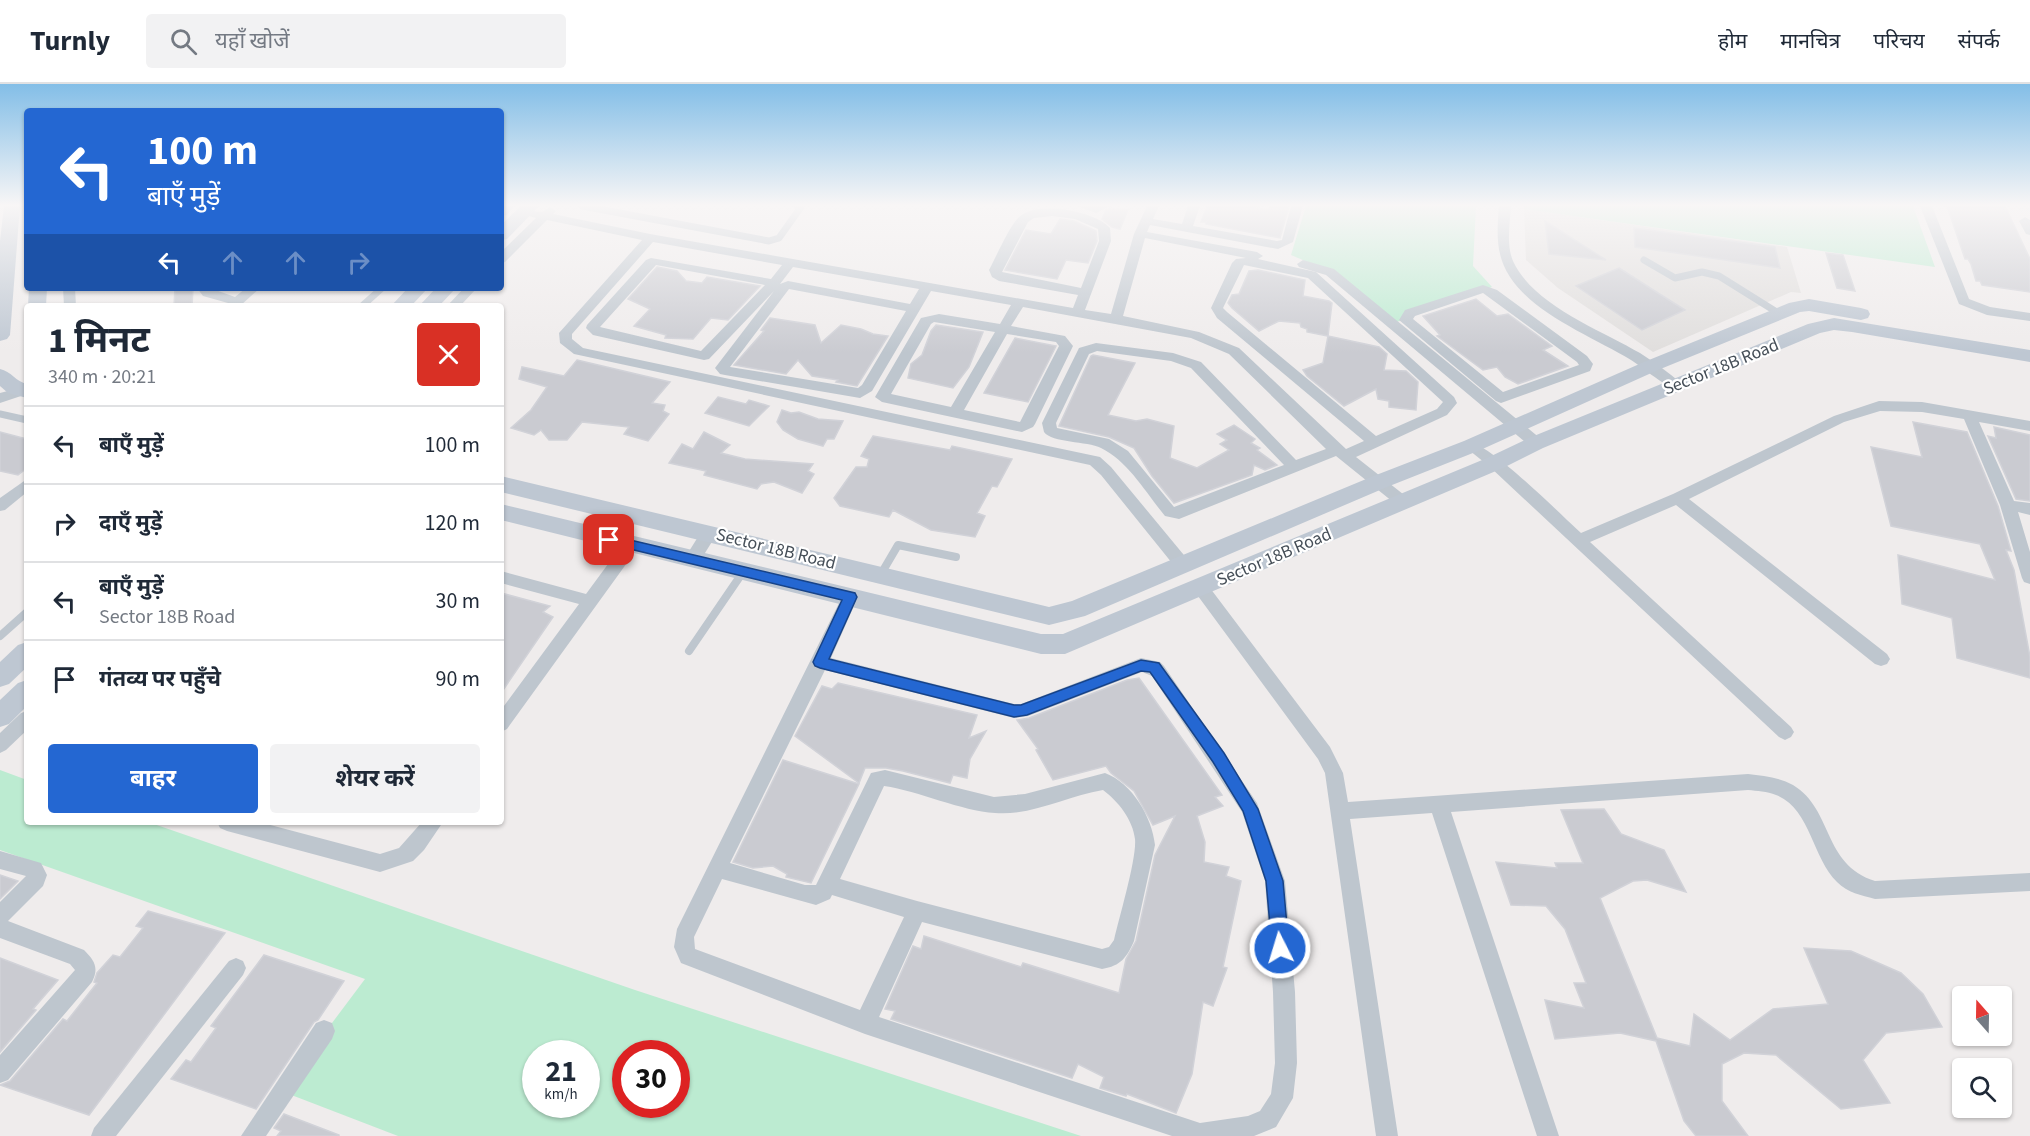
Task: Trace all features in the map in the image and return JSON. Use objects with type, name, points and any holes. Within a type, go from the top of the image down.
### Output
[{"type":"street","points":[[0,335],[7,255]]},
{"type":"street","points":[[634,255],[566,333],[565,340],[571,347],[579,351],[1095,461],[1106,471],[1182,564]]},
{"type":"street","points":[[754,255],[1078,312],[1194,335],[1234,351],[1341,453],[1403,502]]},
{"type":"street","points":[[1003,255],[995,270],[996,274],[1003,278],[1085,292]]},
{"type":"street","points":[[1078,312],[1099,255]]},
{"type":"street","points":[[1116,319],[1134,255]]},
{"type":"street","points":[[1255,255],[1315,266],[1330,272],[1536,443]]},
{"type":"street","points":[[1505,255],[1522,285],[1550,306],[1651,366],[1676,386]]},
{"type":"street","points":[[1946,255],[1964,301],[1987,311],[2030,317]]},
{"type":"street","points":[[774,283],[655,261],[650,263],[593,328],[598,332],[704,357],[774,283],[790,262]]},
{"type":"street","points":[[1294,467],[1196,365],[1173,357],[1096,347],[1088,348],[1084,351],[1049,423],[1051,432],[1104,443],[1123,454],[1174,514],[1294,467],[1374,442],[1442,412],[1450,404],[1449,400],[1312,275],[1249,261],[1240,262],[1236,266],[1217,308],[1222,315],[1374,442]]},
{"type":"street","points":[[913,309],[788,285],[783,287],[722,368],[726,371],[815,386],[860,393],[865,391],[927,286]]},
{"type":"street","points":[[1483,289],[1493,293],[1524,315],[1582,359],[1586,364],[1585,368],[1501,398],[1407,322],[1406,318],[1410,313],[1483,289]]},
{"type":"street","points":[[205,291],[232,303]]},
{"type":"street","points":[[236,303],[250,291]]},
{"type":"street","points":[[403,303],[416,291]]},
{"type":"street","points":[[431,303],[444,291]]},
{"type":"street","points":[[456,303],[468,291]]},
{"type":"street","points":[[955,413],[1019,302]]},
{"type":"street","points":[[1524,315],[1550,306]]},
{"type":"street","name":"Sector 18B Road","points":[[504,485],[1048,616],[1077,609],[1379,482],[1471,446],[1651,366],[1796,308],[1822,307],[2030,343]]},
{"type":"street","points":[[939,318],[1004,329],[1060,339],[1066,346],[1028,424],[1022,427],[955,413],[884,398],[881,395],[926,321],[939,318]]},
{"type":"street","name":"Sector 18B Road","points":[[504,513],[1041,644],[1065,644],[1495,463],[1536,443],[1815,328],[1834,324],[2030,356]]},
{"type":"street","points":[[0,375],[6,382],[24,390]]},
{"type":"street","points":[[0,398],[24,392]]},
{"type":"street","points":[[1578,541],[1678,498],[1839,419],[1865,410],[1898,405],[2030,426]]},
{"type":"street","points":[[1969,415],[2008,505],[2030,578]]},
{"type":"street","points":[[1471,446],[1495,463],[1785,732]]},
{"type":"street","points":[[0,506],[24,486]]},
{"type":"street","points":[[1678,498],[1881,659]]},
{"type":"street","points":[[2008,505],[2030,509]]},
{"type":"street","points":[[692,560],[709,533]]},
{"type":"street","points":[[504,720],[631,545]]},
{"type":"street","points":[[504,578],[589,601]]},
{"type":"street","points":[[1201,588],[1324,753],[1334,773],[1387,1136]]},
{"type":"street","points":[[820,662],[1014,711],[1022,711],[1141,665],[1154,667],[1218,758],[1250,809],[1275,881],[1284,992],[1286,1063],[1282,1098],[1268,1119],[1248,1127],[1200,1134],[864,1023],[688,956],[684,947],[684,936],[850,597]]},
{"type":"street","points":[[0,677],[24,655]]},
{"type":"street","points":[[0,716],[24,693]]},
{"type":"street","points":[[0,744],[24,721]]},
{"type":"street","points":[[718,869],[816,896],[823,892],[874,785],[878,779],[885,778],[994,805],[1009,806],[1031,803],[1105,781],[1119,792],[1141,822],[1145,833],[1145,845],[1124,941],[1120,952],[1112,958],[1102,959],[917,911],[827,884]]},
{"type":"street","points":[[1341,811],[1439,806],[1748,782],[1774,785],[1797,799],[1808,814],[1836,866],[1856,884],[1875,890],[2030,882]]},
{"type":"street","points":[[1439,806],[1548,1136]]},
{"type":"street","points":[[238,825],[380,863],[394,862],[406,856],[417,846],[431,825]]},
{"type":"street","points":[[0,860],[34,869],[37,875],[36,880],[0,916]]},
{"type":"street","points":[[864,1023],[917,911]]},
{"type":"street","points":[[0,928],[77,957],[86,966],[85,975],[0,1072]]},
{"type":"street","points":[[102,1136],[236,968]]},
{"type":"street","points":[[252,1136],[324,1031]]},
{"type":"lane","points":[[1644,260],[1675,278],[1702,272],[1719,276],[1780,314]]},
{"type":"lane","points":[[365,303],[379,291]]},
{"type":"lane","points":[[0,414],[24,419]]},
{"type":"lane","points":[[881,574],[898,545],[956,557]]},
{"type":"lane","points":[[689,651],[743,572]]},
{"type":"lane","points":[[0,636],[24,615]]},
{"type":"shaded area","points":[[1526,255],[1789,255],[1801,293],[1791,292],[1653,352],[1558,288],[1526,260]]},
{"type":"green space","points":[[1291,255],[1474,255],[1473,266],[1492,287],[1394,323],[1331,272]]},
{"type":"green space","points":[[1851,255],[1931,255],[1935,267]]},
{"type":"green space","points":[[0,770],[24,779],[24,825],[157,825],[635,990],[1081,1136],[398,1136],[281,1091],[365,979],[0,850]]},
{"type":"building","points":[[1013,255],[1091,255],[1088,263],[1066,260],[1057,279],[1005,270]]},
{"type":"building","points":[[1559,255],[1598,255],[1606,260]]},
{"type":"building","points":[[1691,255],[1777,255],[1780,268]]},
{"type":"building","points":[[1827,255],[1843,255],[1855,291],[1837,288]]},
{"type":"building","points":[[1964,255],[2028,255],[2030,292],[1982,285],[1980,281],[1976,281],[1971,264],[1968,259],[1965,259]]},
{"type":"building","points":[[657,267],[677,271],[686,281],[702,283],[707,277],[760,286],[728,320],[711,318],[693,339],[665,338],[666,335],[634,326],[650,309],[628,299]]},
{"type":"building","points":[[1619,268],[1685,310],[1642,330],[1576,286]]},
{"type":"building","points":[[1258,270],[1305,280],[1303,296],[1332,303],[1328,336],[1307,332],[1307,329],[1301,327],[1300,323],[1279,321],[1259,331],[1232,308],[1228,303],[1232,295],[1239,294],[1249,271]]},
{"type":"building","points":[[175,291],[193,291],[192,303],[174,303]]},
{"type":"building","points":[[1476,299],[1497,316],[1508,314],[1552,346],[1543,350],[1568,366],[1518,384],[1505,377],[1497,367],[1483,370],[1437,336],[1440,335],[1423,316]]},
{"type":"building","points":[[770,318],[815,325],[821,343],[841,325],[888,336],[857,386],[812,376],[798,360],[786,374],[734,365],[764,331],[761,330]]},
{"type":"building","points":[[936,325],[983,332],[969,367],[953,388],[908,378],[911,364],[922,355],[931,331]]},
{"type":"building","points":[[1328,336],[1379,347],[1387,354],[1384,370],[1406,371],[1418,382],[1416,410],[1389,407],[1389,401],[1378,399],[1376,389],[1344,406],[1307,376],[1303,370],[1323,363]]},
{"type":"building","points":[[1015,338],[1056,346],[1028,402],[984,393]]},
{"type":"building","points":[[1093,355],[1135,363],[1108,415],[1136,421],[1147,419],[1174,426],[1170,458],[1197,468],[1229,450],[1220,444],[1227,440],[1217,434],[1234,425],[1255,439],[1251,443],[1260,448],[1257,450],[1277,465],[1265,470],[1254,465],[1252,475],[1174,503],[1152,476],[1134,448],[1109,437],[1059,426]]},
{"type":"building","points":[[577,360],[670,382],[652,403],[665,405],[663,411],[669,414],[648,441],[624,434],[629,427],[582,422],[567,440],[549,440],[541,430],[534,435],[511,428],[531,410],[547,387],[519,379],[522,367],[564,376]]},
{"type":"building","points":[[718,397],[746,404],[749,400],[769,406],[749,426],[705,413]]},
{"type":"building","points":[[782,410],[791,413],[799,412],[818,419],[843,421],[834,439],[827,439],[823,446],[798,439],[783,430],[777,422]]},
{"type":"building","points":[[1913,422],[1967,432],[1998,506],[2011,551],[2006,550],[2014,570],[2030,657],[2030,678],[1957,658],[1952,618],[1902,604],[1898,555],[1995,580],[1980,544],[1891,526],[1871,447],[1922,457]]},
{"type":"building","points":[[1994,427],[2030,435],[2030,501],[2016,499],[1988,436],[1996,438]]},
{"type":"building","points":[[0,432],[24,438],[24,470],[18,475],[0,471]]},
{"type":"building","points":[[704,432],[730,445],[721,453],[745,459],[813,464],[808,471],[814,474],[802,493],[774,482],[761,484],[757,489],[704,475],[706,471],[669,463],[682,444],[693,449]]},
{"type":"building","points":[[873,436],[950,450],[952,446],[1012,459],[997,487],[992,486],[977,513],[985,516],[975,537],[931,530],[893,510],[889,517],[840,506],[834,498],[856,467],[867,467],[869,459],[861,456]]},
{"type":"building","points":[[504,594],[550,606],[543,612],[553,617],[504,689]]},
{"type":"building","points":[[1139,678],[1222,795],[1215,797],[1223,806],[1197,816],[1205,842],[1204,862],[1229,867],[1226,876],[1241,881],[1223,967],[1227,968],[1213,1006],[1203,1002],[1192,1074],[1176,1113],[1127,1094],[1126,1096],[1100,1088],[1104,1077],[1078,1064],[1072,1078],[891,1019],[895,1011],[885,1009],[913,946],[921,949],[924,936],[1021,967],[1023,963],[1119,993],[1126,959],[1136,941],[1155,855],[1175,816],[1153,825],[1134,791],[1111,773],[1106,766],[1053,780],[1036,750],[1038,749],[1017,720],[1029,718],[1127,680]]},
{"type":"building","points":[[838,683],[977,715],[969,738],[986,731],[970,759],[967,778],[953,775],[950,783],[886,768],[865,768],[859,783],[795,736],[822,686],[832,689]]},
{"type":"building","points":[[783,760],[859,784],[811,883],[786,877],[787,874],[773,866],[753,868],[733,862]]},
{"type":"building","points":[[1604,809],[1621,834],[1664,850],[1686,892],[1647,880],[1633,881],[1600,898],[1657,1038],[1690,1046],[1694,1014],[1730,1040],[1773,1009],[1828,1004],[1804,948],[1851,951],[1901,973],[1923,994],[1942,1027],[1886,1033],[1863,1060],[1890,1103],[1841,1109],[1776,1055],[1744,1053],[1722,1064],[1722,1101],[1748,1136],[1696,1136],[1684,1121],[1656,1041],[1620,1033],[1555,1039],[1545,1000],[1584,1008],[1574,983],[1586,983],[1565,929],[1546,906],[1511,905],[1496,862],[1557,868],[1555,863],[1583,863],[1561,810]]},
{"type":"building","points":[[0,875],[18,881],[0,899]]},
{"type":"building","points":[[148,911],[225,933],[89,1115],[0,1085],[10,1081],[63,1019],[67,1021],[97,983],[94,982],[97,973],[113,955],[120,957],[143,928],[136,926]]},
{"type":"building","points":[[264,955],[344,981],[256,1109],[171,1079],[186,1060],[191,1062],[216,1028],[211,1026]]},
{"type":"building","points":[[0,958],[58,980],[0,1052]]},
{"type":"building","points":[[284,1114],[339,1136],[277,1136],[281,1131],[274,1128]]},
{"type":"route","points":[[609,540],[850,597],[820,662],[1014,711],[1022,711],[1141,665],[1154,667],[1218,758],[1250,809],[1275,881],[1280,948]]}]
